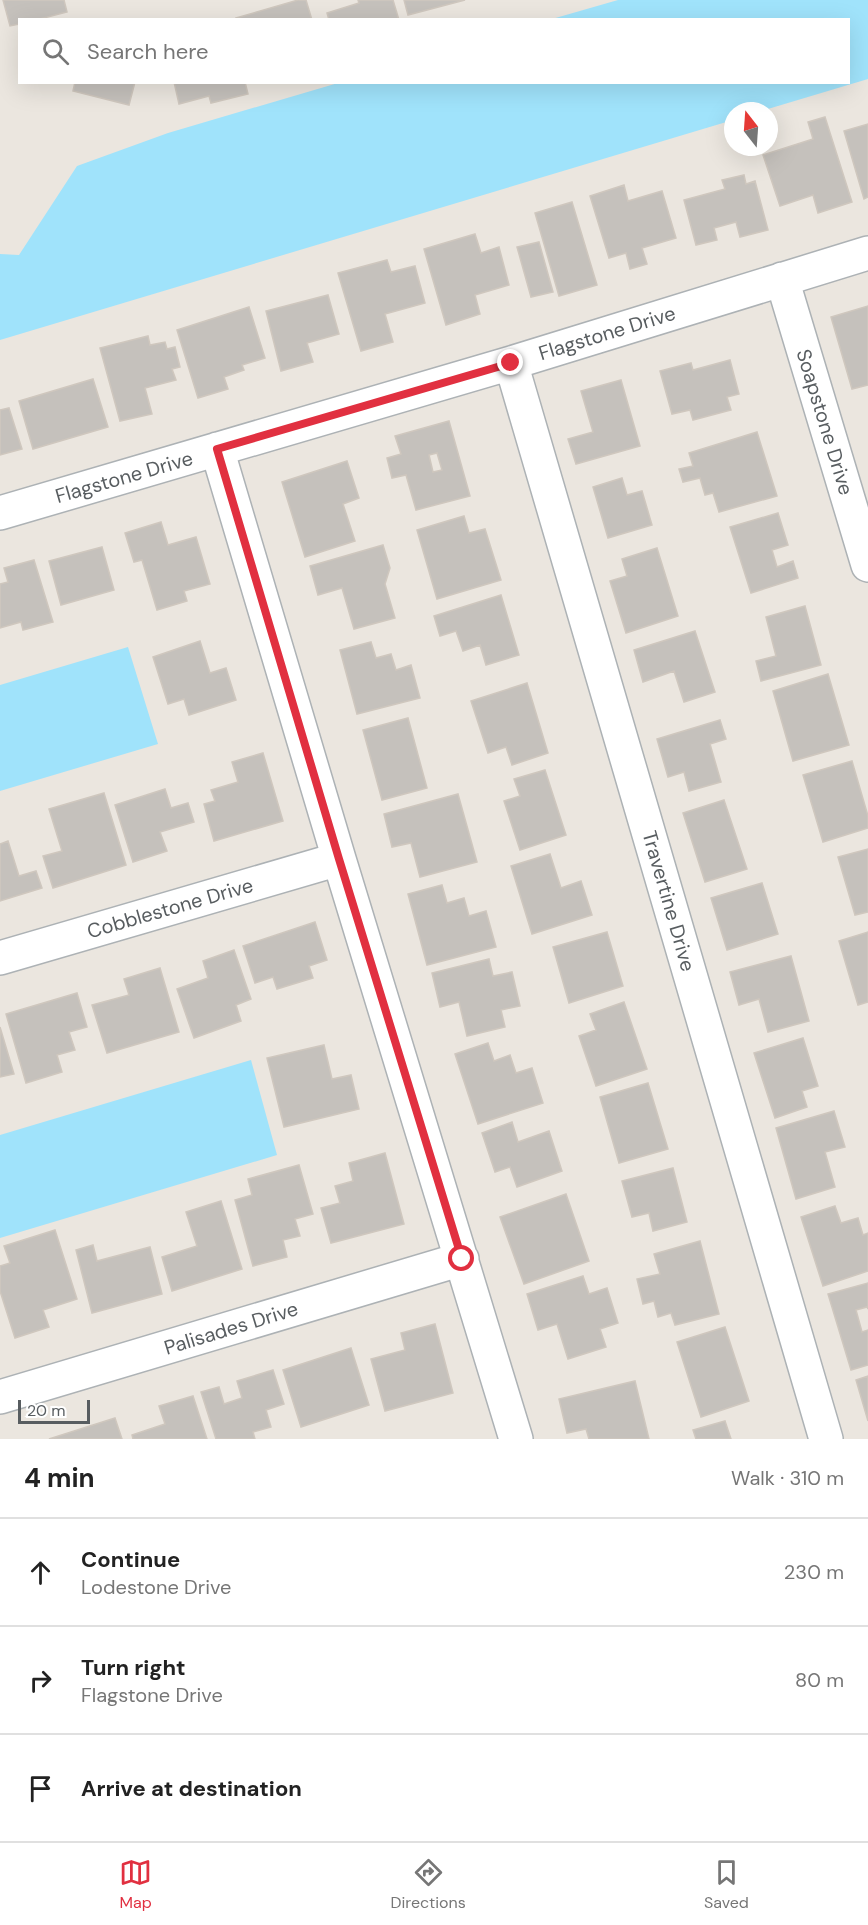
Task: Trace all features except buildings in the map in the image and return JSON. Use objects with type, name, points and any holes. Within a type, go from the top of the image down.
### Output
[{"type":"street","name":"Flagstone Drive","points":[[0,513],[511,363],[868,253]]},
{"type":"street","name":"Soapstone Drive","points":[[782,279],[868,565]]},
{"type":"street","name":"Travertine Drive","points":[[511,363],[826,1439]]},
{"type":"street","points":[[217,449],[516,1439]]},
{"type":"street","name":"Cobblestone Drive","points":[[0,958],[339,859]]},
{"type":"street","name":"Palisades Drive","points":[[0,1397],[462,1259]]},
{"type":"water","points":[[618,0],[868,0],[868,79],[778,106],[778,102],[724,102],[724,123],[0,340],[0,254],[19,255],[77,166],[168,133],[335,84],[850,84],[850,18],[555,18]]},
{"type":"water","points":[[128,647],[158,744],[0,791],[0,685]]},
{"type":"water","points":[[251,1060],[277,1155],[0,1238],[0,1135]]},
{"type":"route","points":[[462,1259],[339,859],[217,449],[511,363]]}]
